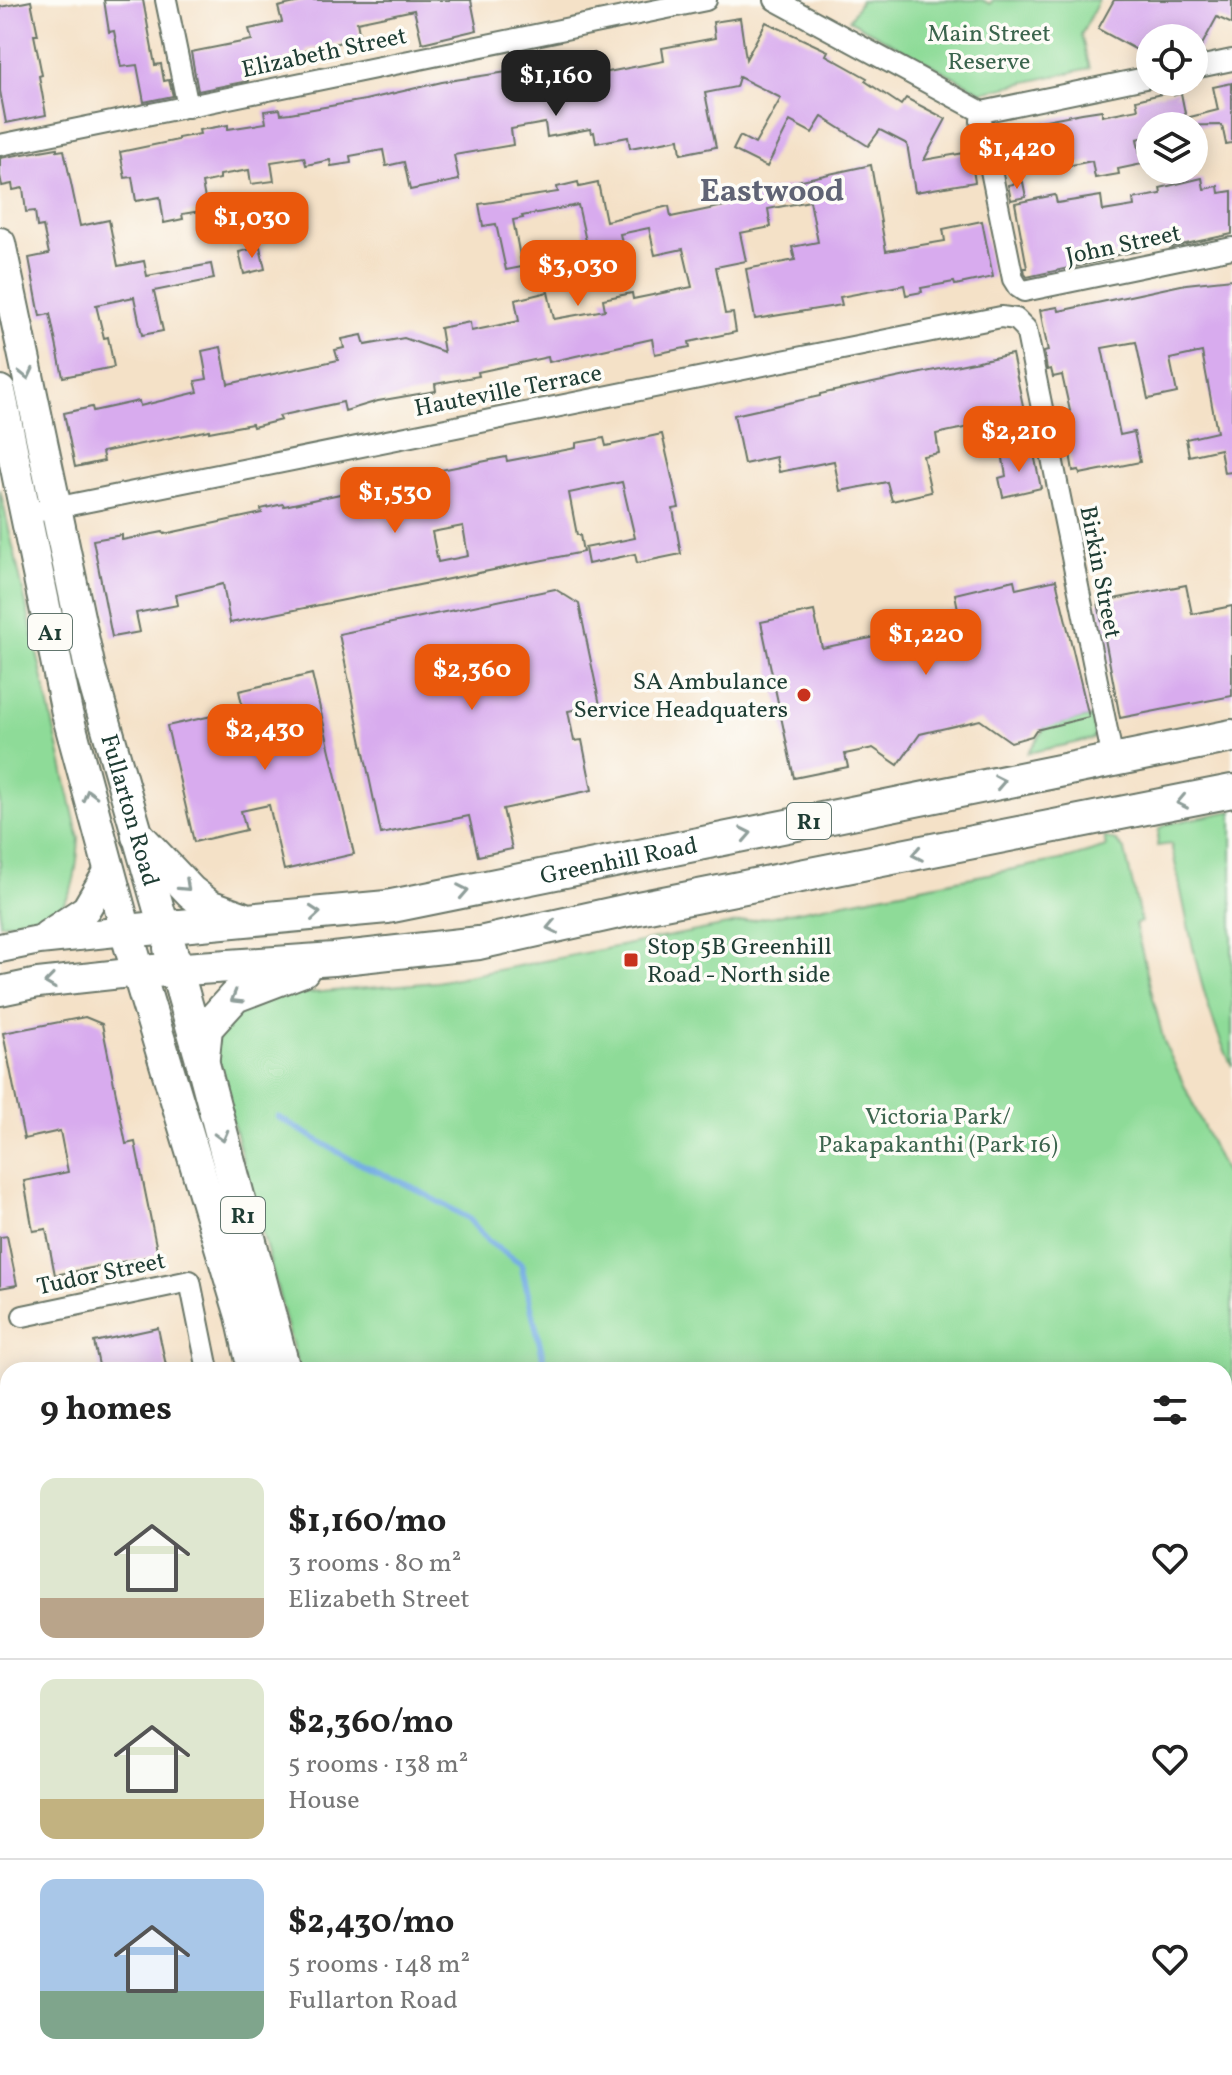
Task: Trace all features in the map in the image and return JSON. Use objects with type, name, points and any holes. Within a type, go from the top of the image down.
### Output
[{"type":"highway","name":"Greenhill Road","points":[[126,931],[387,907],[1232,736]]},
{"type":"highway","name":"R1","points":[[202,1060],[206,1028],[235,996],[334,959],[479,943],[628,910],[1232,791]]},
{"type":"highway","points":[[138,836],[164,866],[209,906],[243,919]]},
{"type":"highway","name":"Fullarton Road","points":[[164,927],[282,1362]]},
{"type":"highway","name":"Fullarton Road","points":[[126,931],[242,1316],[252,1362]]},
{"type":"highway","points":[[139,972],[334,959]]},
{"type":"main road","name":"Fullarton Road","points":[[0,243],[90,669],[164,927]]},
{"type":"main road","name":"Fullarton Road","points":[[0,391],[67,713],[126,931]]},
{"type":"main road","points":[[39,940],[86,909],[109,870]]},
{"type":"main road","name":"Greenhill Road","points":[[0,948],[39,940],[126,931]]},
{"type":"main road","points":[[0,991],[38,983],[139,972]]},
{"type":"street","points":[[166,0],[188,107]]},
{"type":"street","name":"Elizabeth Street","points":[[0,145],[706,0]]},
{"type":"street","points":[[775,0],[982,112],[1136,80]]},
{"type":"street","points":[[1208,65],[1232,60]]},
{"type":"street","name":"John Street","points":[[982,112],[981,121],[1013,279],[1024,291],[1232,248]]},
{"type":"street","name":"Hauteville Terrace","points":[[25,514],[1001,317]]},
{"type":"street","name":"Birkin Street","points":[[1001,317],[1016,319],[1026,329],[1113,760]]},
{"type":"street","name":"Tudor Street","points":[[23,1316],[190,1281],[206,1362]]},
{"type":"green space","name":"Main Street Reserve","points":[[861,0],[982,0],[990,4],[993,0],[1099,0],[1081,35],[1090,68],[982,92],[849,20]]},
{"type":"green space","points":[[0,489],[79,839],[74,881],[66,901],[51,914],[0,924]]},
{"type":"green space","points":[[1092,717],[1093,739],[1028,753],[1046,726]]},
{"type":"green space","points":[[1232,811],[1232,1066],[1202,985],[1171,844],[1157,846],[1159,829],[1167,824]]},
{"type":"green space","name":"Victoria Park/ Pakapakanthi (Park 16)","points":[[1104,837],[1116,841],[1125,851],[1141,922],[1135,924],[1164,1042],[1232,1188],[1232,1362],[297,1362],[214,1052],[222,1022],[265,997],[436,982],[1070,858],[1106,847]]},
{"type":"building","points":[[104,0],[143,0],[155,65],[161,64],[164,81],[169,80],[173,96],[144,102],[137,65],[121,67],[114,31],[109,32]]},
{"type":"building","points":[[308,0],[471,0],[477,30],[422,43],[414,10],[357,22],[361,43],[343,46],[342,42],[306,50],[307,54],[285,59],[286,63],[247,71],[248,81],[198,91],[191,52],[252,40],[249,29],[282,22],[278,7]]},
{"type":"building","points":[[1114,0],[1232,0],[1232,24],[1217,17],[1208,34],[1208,24],[1136,24],[1136,50],[1098,29]]},
{"type":"building","points":[[31,1],[38,35],[34,35],[46,115],[6,123],[0,91],[0,7]]},
{"type":"building","points":[[740,18],[746,59],[766,22],[828,51],[826,55],[867,78],[865,81],[901,105],[906,98],[946,119],[924,160],[970,152],[975,182],[915,192],[907,144],[880,130],[868,146],[822,117],[812,133],[790,121],[767,167],[733,150],[740,136],[755,144],[781,98],[739,77],[736,87],[705,93],[716,147],[681,154],[679,139],[630,148],[628,137],[596,143],[594,132],[591,133],[590,129],[547,137],[545,123],[511,129],[513,145],[454,155],[459,180],[410,190],[404,162],[386,166],[383,150],[350,156],[351,163],[331,166],[330,160],[306,165],[304,157],[271,162],[274,181],[251,184],[249,170],[220,175],[220,179],[202,183],[207,210],[182,214],[183,219],[164,223],[160,197],[136,201],[132,177],[125,178],[120,152],[200,134],[199,130],[266,123],[264,111],[280,109],[281,114],[365,100],[594,53],[598,74],[664,61],[662,48],[715,38],[713,22]]},
{"type":"building","points":[[1232,83],[1232,143],[1226,144],[1222,125],[1208,125],[1208,112],[1218,110],[1213,87]]},
{"type":"building","points":[[1153,96],[1182,96],[1185,112],[1136,112],[1136,165],[1118,169],[1119,174],[1095,178],[1092,161],[1052,169],[1051,161],[1007,169],[999,129],[1102,110],[1102,116],[1138,109],[1136,100]]},
{"type":"building","points":[[57,148],[57,151],[64,150],[80,226],[109,220],[118,266],[144,261],[147,276],[211,264],[214,279],[154,291],[163,331],[142,335],[134,297],[96,305],[104,338],[108,337],[114,367],[63,377],[50,314],[40,316],[29,258],[49,254],[43,226],[37,227],[35,211],[26,212],[23,188],[13,190],[12,184],[2,186],[0,176],[0,158]]},
{"type":"building","points":[[871,165],[886,251],[945,241],[943,229],[982,221],[993,277],[921,288],[922,292],[906,295],[904,285],[840,297],[842,305],[755,319],[746,269],[795,260],[792,247],[818,242],[810,201],[768,209],[771,227],[740,233],[746,261],[716,267],[725,314],[733,313],[736,332],[689,342],[690,347],[655,354],[652,339],[549,362],[548,357],[478,372],[479,376],[435,384],[436,391],[378,401],[345,411],[343,402],[279,416],[281,420],[253,427],[252,424],[209,430],[102,452],[104,461],[75,467],[64,413],[92,407],[93,411],[139,401],[140,406],[198,392],[195,381],[207,379],[202,351],[221,347],[228,384],[338,360],[335,350],[344,348],[342,339],[362,335],[365,345],[404,338],[444,352],[440,328],[470,322],[471,331],[519,321],[515,300],[548,292],[554,319],[605,310],[603,299],[632,293],[633,299],[692,287],[683,249],[655,255],[649,228],[620,234],[627,264],[612,267],[607,246],[588,250],[578,205],[513,220],[522,267],[506,270],[496,224],[483,226],[479,204],[558,192],[557,187],[578,182],[579,187],[598,183],[606,221],[669,206],[671,217],[724,206],[723,199],[801,184],[797,181]]},
{"type":"building","points":[[1023,182],[1026,197],[1011,200],[1008,185]]},
{"type":"building","points":[[1177,184],[1203,184],[1204,189],[1218,186],[1219,193],[1232,191],[1232,234],[1172,247],[1171,243],[1139,249],[1111,256],[1111,259],[1027,277],[1025,274],[1024,268],[1027,268],[1015,203],[1055,195],[1057,203],[1101,196],[1103,211],[1134,206],[1133,199],[1161,194],[1160,188]]},
{"type":"building","points":[[260,247],[265,269],[244,274],[239,252]]},
{"type":"building","points":[[1232,279],[1232,472],[1224,473],[1220,449],[1189,456],[1186,439],[1217,432],[1202,352],[1170,359],[1177,393],[1148,399],[1136,342],[1102,348],[1120,435],[1134,432],[1140,462],[1080,474],[1079,470],[1073,471],[1063,412],[1070,411],[1062,375],[1053,377],[1051,369],[1047,370],[1044,352],[1048,351],[1040,310],[1058,307],[1059,311],[1186,284]]},
{"type":"building","points":[[1012,354],[1025,415],[936,434],[939,453],[923,456],[931,492],[892,501],[887,482],[840,491],[834,461],[779,472],[776,457],[744,464],[734,415]]},
{"type":"building","points":[[662,434],[679,508],[673,509],[681,554],[637,563],[635,554],[588,564],[585,548],[635,538],[622,482],[569,493],[583,552],[230,623],[223,584],[176,595],[178,605],[136,613],[140,632],[112,637],[93,540],[122,535],[122,540],[164,534],[262,513],[261,509],[283,504],[368,488],[369,493],[405,485],[403,478],[506,457],[507,461],[576,448],[576,443],[604,438],[606,446]],"holes":[[[463,526],[468,556],[438,562],[432,532]]]},
{"type":"building","points":[[1023,449],[1024,456],[1034,454],[1041,488],[1003,497],[999,478],[1006,476],[1002,453]]},
{"type":"building","points":[[1014,580],[1016,589],[1056,580],[1089,717],[1036,730],[1032,736],[1011,742],[980,720],[920,734],[898,765],[873,748],[845,754],[848,767],[794,778],[761,622],[814,611],[822,648],[900,632],[898,622],[958,609],[955,594]]},
{"type":"building","points":[[1186,585],[1192,614],[1232,606],[1232,696],[1120,718],[1098,602]]},
{"type":"building","points":[[555,589],[579,604],[600,705],[568,711],[574,741],[582,740],[592,790],[503,809],[512,849],[478,856],[469,816],[381,834],[339,634]]},
{"type":"building","points":[[312,674],[354,854],[284,870],[269,805],[241,811],[246,830],[194,842],[167,726],[243,709],[239,691]]},
{"type":"building","points":[[85,1017],[102,1024],[126,1144],[135,1142],[158,1255],[55,1275],[46,1229],[33,1231],[24,1181],[68,1172],[60,1131],[24,1139],[3,1033]]},
{"type":"building","points":[[7,1236],[17,1285],[0,1288],[0,1237]]},
{"type":"building","points":[[158,1328],[165,1362],[98,1362],[94,1342]]},
{"type":"waterway","points":[[278,1117],[350,1159],[412,1187],[468,1218],[488,1241],[521,1264],[544,1362]]},
{"type":"place","name":"SA Ambulance Service Headquaters","points":[[804,695]]},
{"type":"place","name":"Stop 5B Greenhill Road - North side","points":[[631,960]]},
{"type":"district","name":"Eastwood","points":[[772,190]]}]
